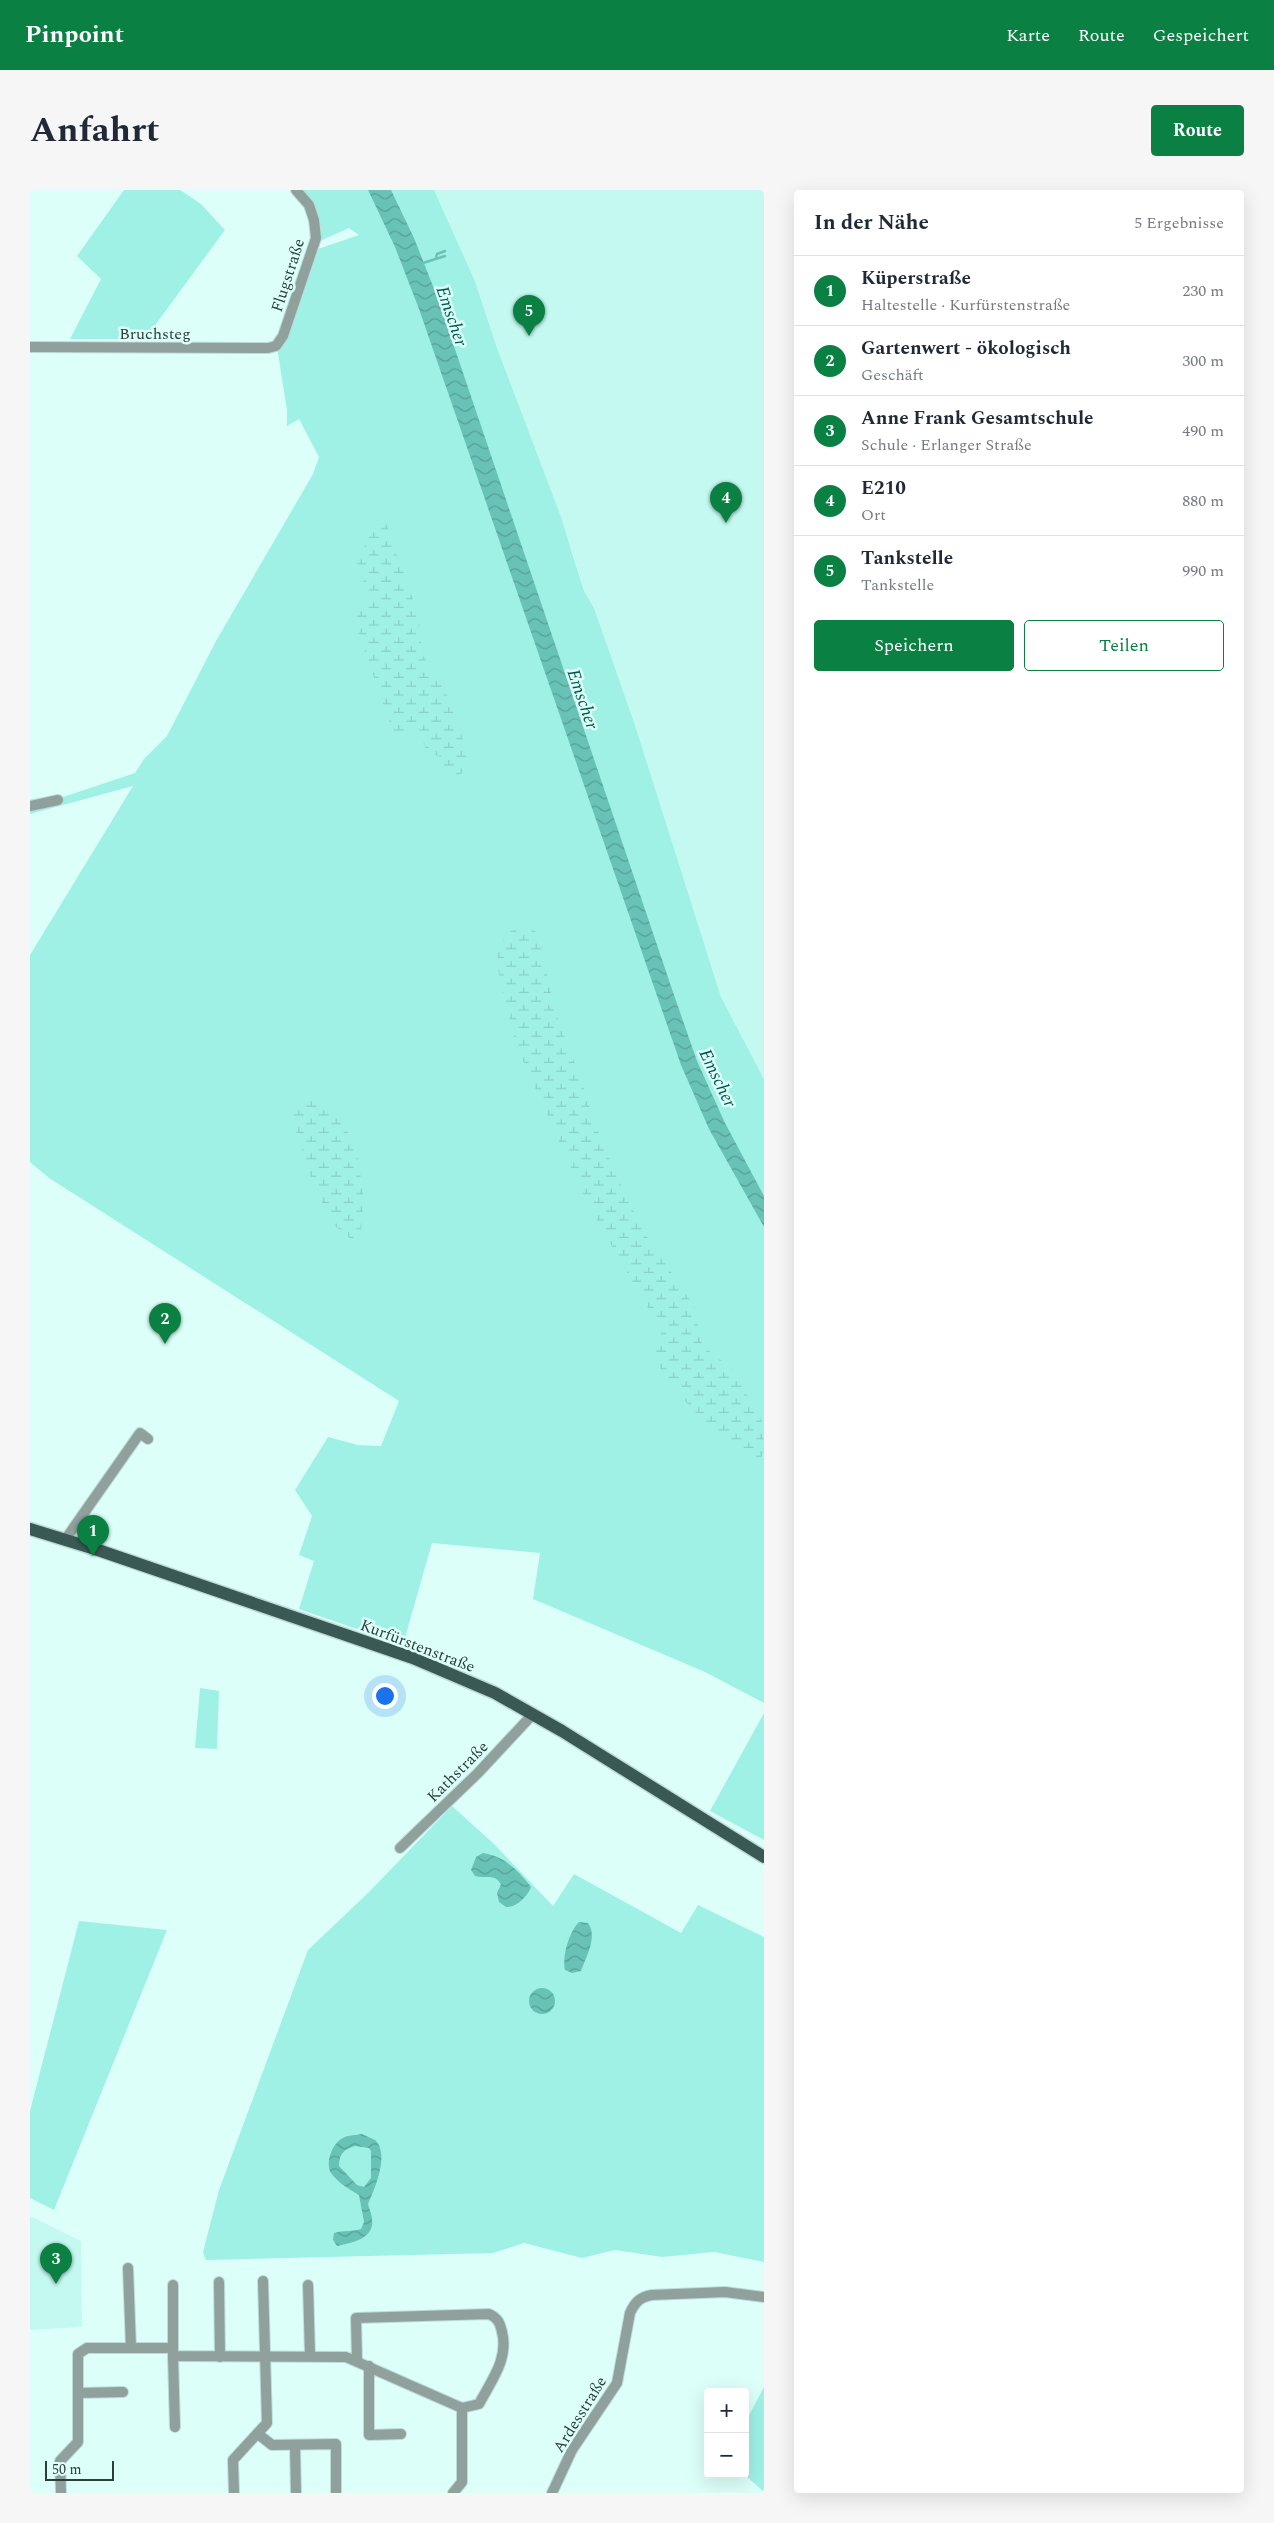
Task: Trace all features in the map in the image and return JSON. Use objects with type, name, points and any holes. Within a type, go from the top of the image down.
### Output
[{"type":"main road","name":"Kurfürstenstraße","points":[[30,1529],[436,1667],[496,1693],[533,1714],[764,1858]]},
{"type":"street","name":"Flugstraße","points":[[278,343],[283,336],[316,238],[314,220],[309,205],[296,190]]},
{"type":"street","name":"Bruchsteg","points":[[30,347],[268,348],[278,343]]},
{"type":"street","points":[[30,806],[58,800]]},
{"type":"street","points":[[65,1540],[140,1433],[148,1439]]},
{"type":"street","name":"Kathstraße","points":[[400,1848],[466,1785],[533,1714]]},
{"type":"street","points":[[128,2268],[131,2348]]},
{"type":"street","points":[[234,2493],[233,2460],[267,2423],[262,2281]]},
{"type":"street","points":[[219,2282],[220,2357]]},
{"type":"street","points":[[173,2285],[175,2427]]},
{"type":"street","points":[[308,2286],[310,2356]]},
{"type":"street","name":"Ardesstraße","points":[[552,2493],[572,2450],[617,2383],[630,2313],[639,2299],[652,2295],[725,2292],[764,2297]]},
{"type":"street","points":[[61,2493],[60,2461],[78,2442],[78,2354],[87,2348],[131,2348],[220,2357],[310,2356],[346,2358],[369,2366],[462,2408],[479,2404],[504,2357],[505,2341],[500,2322],[489,2314],[356,2318],[357,2361]]},
{"type":"street","points":[[369,2366],[369,2435],[401,2434]]},
{"type":"street","points":[[78,2394],[123,2392]]},
{"type":"street","points":[[452,2493],[462,2482],[462,2408]]},
{"type":"street","points":[[258,2434],[272,2445],[336,2444],[336,2493]]},
{"type":"street","points":[[295,2445],[296,2493]]},
{"type":"shaded area","points":[[434,190],[764,190],[764,1079],[721,997],[635,725],[594,608],[584,591],[574,556],[497,348],[475,281]]},
{"type":"shaded area","points":[[30,2216],[81,2241],[82,2327],[30,2330]]},
{"type":"green space","points":[[124,190],[180,190],[201,204],[225,230],[145,339],[70,339],[101,279],[77,256]]},
{"type":"green space","points":[[299,190],[434,190],[475,281],[497,348],[561,517],[584,591],[594,608],[635,725],[721,997],[764,1079],[764,1703],[705,1672],[533,1599],[540,1553],[432,1543],[403,1645],[299,1609],[314,1561],[299,1555],[312,1516],[295,1490],[328,1437],[358,1445],[381,1446],[399,1401],[49,1178],[30,1162],[30,955],[133,786],[30,814],[30,808],[135,773],[144,759],[167,736],[216,641],[313,474],[319,457],[299,419],[287,426],[287,410],[277,347],[315,250],[359,235],[349,228],[318,242]]},
{"type":"green space","points":[[385,520],[419,617],[422,654],[445,690],[468,754],[465,771],[455,778],[444,772],[443,758],[426,751],[420,730],[407,734],[393,732],[356,626],[358,605],[369,598],[357,563],[376,521]]},
{"type":"green space","points":[[520,925],[539,933],[554,1009],[581,1079],[593,1119],[625,1195],[646,1235],[694,1306],[702,1345],[732,1369],[761,1418],[763,1450],[761,1459],[748,1460],[712,1429],[673,1387],[658,1363],[654,1344],[666,1326],[647,1307],[586,1201],[515,1043],[497,965],[499,947],[507,934]]},
{"type":"green space","points":[[315,1098],[341,1117],[357,1153],[364,1199],[361,1230],[355,1242],[336,1227],[315,1190],[293,1122],[294,1102]]},
{"type":"green space","points":[[200,1688],[219,1691],[217,1749],[195,1748]]},
{"type":"green space","points":[[764,1713],[764,1840],[710,1811]]},
{"type":"green space","points":[[452,1806],[494,1844],[553,1906],[574,1874],[681,1933],[698,1905],[764,1937],[764,2262],[714,2252],[662,2257],[615,2250],[582,2258],[524,2243],[493,2253],[206,2260],[203,2252],[219,2190],[308,1950],[369,1892]]},
{"type":"green space","points":[[79,1921],[167,1930],[54,2210],[30,2198],[30,2111]]},
{"type":"green space","points":[[764,2387],[764,2492],[748,2478],[749,2415]]},
{"type":"water","points":[[368,190],[391,190],[414,238],[438,299],[697,1061],[725,1123],[764,1196],[764,1227],[709,1129],[681,1065],[419,309],[395,247]]},
{"type":"water","points":[[483,1853],[498,1857],[510,1865],[531,1887],[524,1898],[514,1906],[506,1907],[499,1902],[497,1893],[501,1884],[496,1879],[493,1877],[475,1876],[471,1870],[476,1857]]},
{"type":"water","points":[[579,1922],[588,1923],[592,1934],[588,1953],[581,1971],[572,1973],[565,1970],[565,1951],[569,1938]]},
{"type":"water","points":[[542,1988],[551,1992],[555,2001],[551,2010],[542,2014],[533,2010],[529,2001],[533,1992]]},
{"type":"water","points":[[362,2134],[375,2140],[381,2154],[380,2171],[368,2204],[372,2217],[372,2226],[366,2236],[361,2239],[337,2246],[333,2240],[334,2233],[361,2229],[364,2222],[359,2195],[334,2177],[329,2169],[329,2159],[339,2141],[347,2136]],"holes":[[[355,2146],[369,2148],[371,2151],[371,2178],[364,2187],[357,2185],[339,2166],[339,2162],[341,2155],[348,2149]]]},
{"type":"waterway","points":[[436,258],[437,254],[445,251]]},
{"type":"waterway","points":[[423,263],[445,256]]},
{"type":"place","name":"Tankstelle","points":[[529,336]]},
{"type":"place","name":"E210","points":[[726,523]]},
{"type":"place","name":"Gartenwert - ökologisch","points":[[165,1344]]},
{"type":"place","name":"Küperstraße","points":[[93,1556]]},
{"type":"place","name":"Anne Frank Gesamtschule","points":[[56,2284]]},
{"type":"water label","name":"Emscher","points":[[452,316]]},
{"type":"water label","name":"Emscher","points":[[583,699]]},
{"type":"water label","name":"Emscher","points":[[718,1078]]}]
